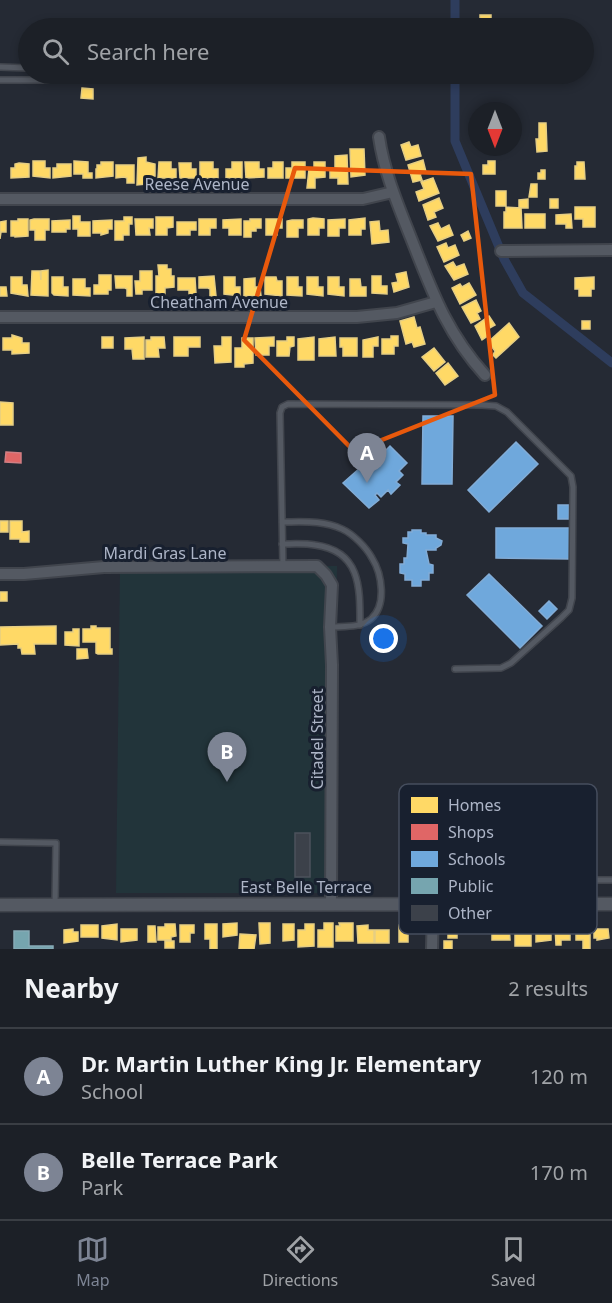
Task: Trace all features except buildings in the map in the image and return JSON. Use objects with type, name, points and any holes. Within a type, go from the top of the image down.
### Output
[{"type":"street","points":[[379,137],[393,192],[436,302],[456,341],[485,375]]},
{"type":"street","name":"Reese Avenue","points":[[0,199],[363,199],[393,192]]},
{"type":"street","points":[[501,251],[612,250]]},
{"type":"street","name":"Cheatham Avenue","points":[[0,317],[366,317],[397,313],[436,302]]},
{"type":"street","name":"Mardi Gras Lane","points":[[0,574],[104,567],[283,568],[317,566],[326,575]]},
{"type":"street","name":"Citadel Street","points":[[326,575],[332,585],[330,627],[332,904]]},
{"type":"street","name":"East Belle Terrace","points":[[0,905],[399,904]]},
{"type":"street","points":[[432,934],[432,949]]},
{"type":"lane","points":[[0,67],[18,68]]},
{"type":"lane","points":[[0,80],[18,80]]},
{"type":"lane","points":[[283,568],[280,413],[282,407],[288,404],[496,405],[507,412],[571,476],[573,498],[572,598],[569,610],[511,663],[501,668],[456,669]]},
{"type":"lane","points":[[282,522],[328,524],[344,530],[372,556],[380,579],[380,604],[372,618],[360,625],[330,627]]},
{"type":"lane","points":[[282,544],[315,544],[334,550],[349,561],[357,576],[360,591],[360,625]]},
{"type":"lane","points":[[0,842],[56,843],[55,905]]},
{"type":"highlighted area","points":[[295,168],[471,174],[495,395],[354,451],[244,340]]},
{"type":"shaded area","points":[[337,566],[335,893],[116,893],[120,567]]},
{"type":"waterway","points":[[455,0],[455,18]]},
{"type":"waterway","points":[[455,84],[455,141],[504,259],[523,293],[612,363]]},
{"type":"place","name":"Dr. Martin Luther King Jr. Elementary","points":[[367,483]]},
{"type":"place","name":"Belle Terrace Park","points":[[227,782]]}]
